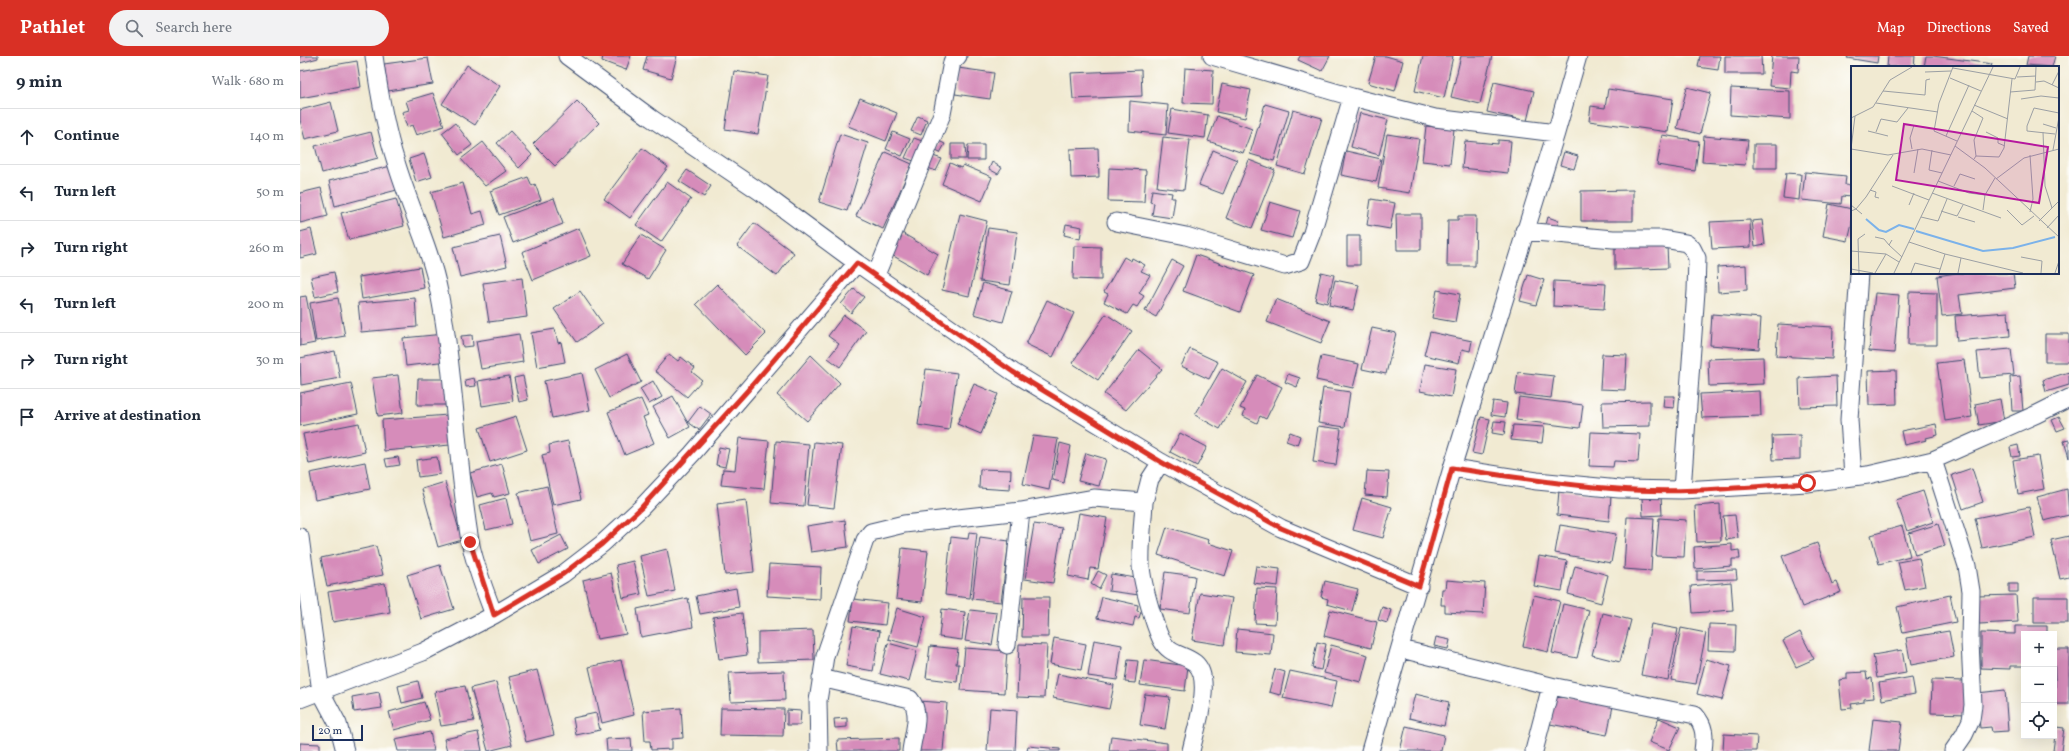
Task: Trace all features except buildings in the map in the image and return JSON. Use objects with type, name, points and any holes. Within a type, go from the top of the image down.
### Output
[{"type":"street","points":[[374,56],[379,96],[396,162],[424,241],[438,289],[449,344],[459,458],[470,542],[494,615]]},
{"type":"street","points":[[567,56],[651,118],[762,193],[857,263],[1013,372],[1161,462],[1281,528],[1419,586]]},
{"type":"street","points":[[876,275],[942,114],[952,62],[958,56]]},
{"type":"street","points":[[1212,56],[1352,97],[1435,118],[1556,133]]},
{"type":"street","points":[[1370,751],[1401,649],[1452,468],[1524,231],[1556,133],[1578,56]]},
{"type":"street","points":[[1116,222],[1186,236],[1285,266],[1301,261],[1312,233],[1352,97]]},
{"type":"street","points":[[1524,231],[1613,239],[1663,239],[1686,243],[1692,248],[1697,258],[1696,291],[1682,490]]},
{"type":"street","points":[[300,699],[423,652],[494,615],[563,574],[602,544],[641,508],[733,408],[857,263]]},
{"type":"street","points":[[1854,476],[1849,420],[1859,274]]},
{"type":"street","points":[[1452,468],[1537,481],[1612,488],[1682,490],[1807,483],[1854,476],[1933,460],[2037,414],[2069,398]]},
{"type":"street","points":[[1933,460],[1967,566],[1971,591],[1970,642],[1973,705],[1971,720],[1964,735],[1953,751]]},
{"type":"street","points":[[1161,462],[1150,479],[1144,502],[1141,567],[1161,639],[1170,652],[1195,664],[1200,671],[1203,683],[1201,707],[1191,751]]},
{"type":"street","points":[[819,751],[818,701],[825,656],[852,574],[865,540],[871,532],[904,524],[1021,511],[1094,498],[1144,502]]},
{"type":"street","points":[[1007,645],[1021,511]]},
{"type":"street","points":[[300,537],[321,692],[338,724],[345,751]]},
{"type":"street","points":[[1401,649],[1551,686],[1694,715],[1702,722],[1704,736],[1703,751]]},
{"type":"street","points":[[821,678],[910,700],[914,705],[916,721],[911,751]]},
{"type":"street","points":[[1534,751],[1551,686]]},
{"type":"route","points":[[470,542],[494,615],[563,574],[602,544],[641,508],[692,454],[857,263],[1013,372],[1161,462],[1281,528],[1419,586],[1452,468],[1537,481],[1619,489],[1682,490],[1807,483]]}]
